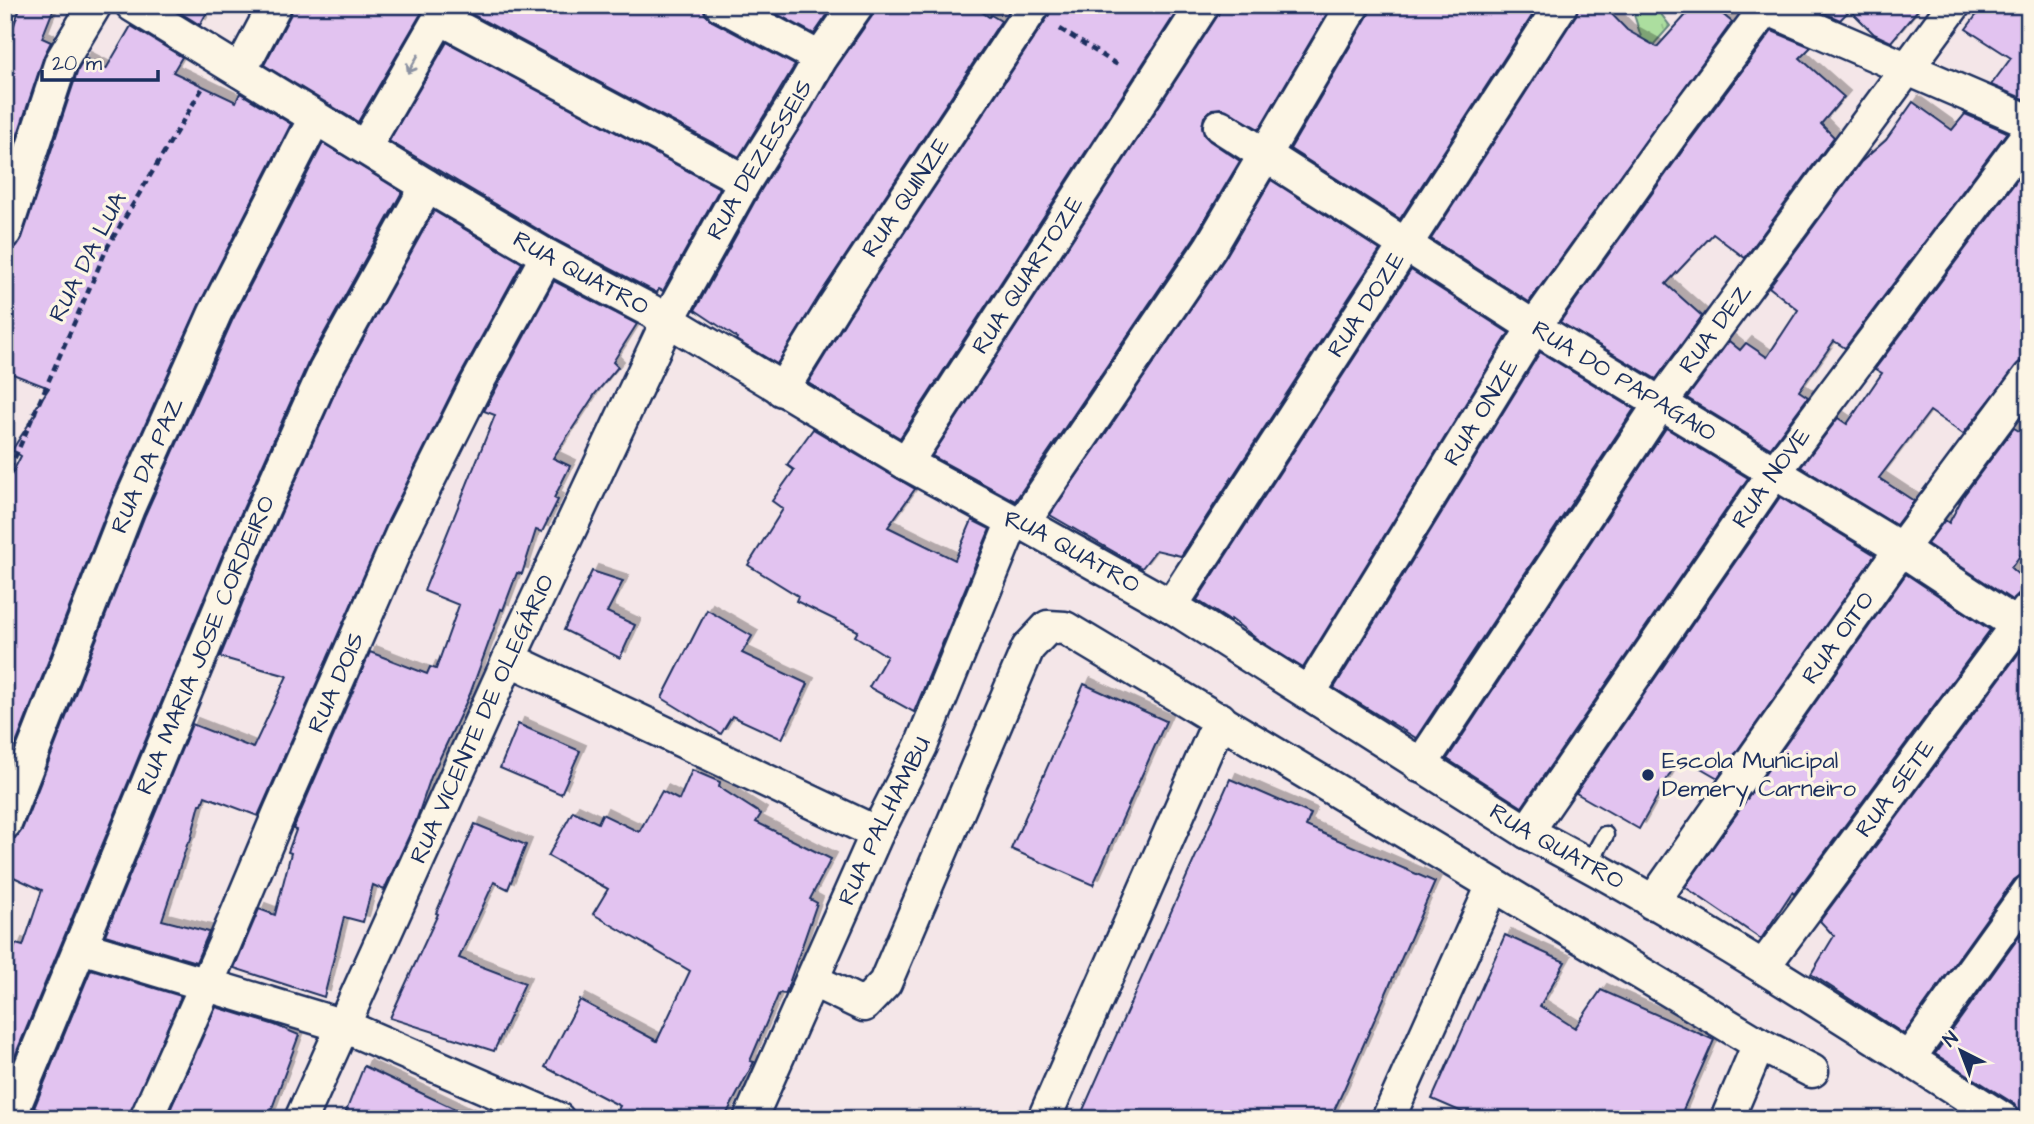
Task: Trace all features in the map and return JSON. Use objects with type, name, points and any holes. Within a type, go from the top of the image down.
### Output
[{"type":"street","points":[[5,232],[61,62],[95,5]]},
{"type":"street","name":"RUA QUATRO","points":[[132,5],[427,186],[547,256],[668,320],[906,463],[1171,606],[1527,832],[1589,864],[1763,967],[2003,1119]]},
{"type":"street","points":[[230,64],[275,5]]},
{"type":"street","points":[[721,5],[820,58]]},
{"type":"street","name":"RUA DEZESSEIS","points":[[668,320],[746,181],[820,58],[857,5]]},
{"type":"street","name":"RUA QUINZE","points":[[782,390],[834,306],[1034,5]]},
{"type":"street","name":"RUA QUARTOZE","points":[[906,463],[1203,5]]},
{"type":"street","points":[[1018,522],[1210,248],[1353,5]]},
{"type":"street","name":"RUA DOZE","points":[[1171,606],[1561,5]]},
{"type":"street","name":"RUA DEZ","points":[[1420,766],[1660,404],[1954,5]]},
{"type":"street","points":[[1767,6],[2029,121]]},
{"type":"street","name":"RUA ONZE","points":[[1309,693],[1534,327],[1767,6]]},
{"type":"street","points":[[365,147],[444,12],[746,181]]},
{"type":"street","name":"RUA DA PAZ","points":[[5,823],[134,496],[215,313],[315,118]]},
{"type":"street","name":"RUA DO PAPAGAIO","points":[[1220,126],[1534,327],[2024,622]]},
{"type":"street","name":"RUA NOVE","points":[[1527,832],[1774,473],[2029,133]]},
{"type":"street","name":"RUA MARIA JOSE CORDEIRO","points":[[9,1119],[238,565],[325,371],[427,186]]},
{"type":"street","name":"RUA DOIS","points":[[146,1119],[404,529],[475,387],[547,256]]},
{"type":"street","name":"RUA VICENTE DE OLEGÁRIO","points":[[301,1119],[509,659],[668,320]]},
{"type":"street","name":"RUA OITO","points":[[1652,903],[1901,549],[2029,377]]},
{"type":"street","name":"RUA PALHAMBU","points":[[750,1119],[877,833],[921,746],[1018,522]]},
{"type":"street","name":"RUA SETE","points":[[1763,967],[2024,622]]},
{"type":"street","points":[[812,979],[864,1005],[885,983],[1028,648],[1048,628],[1065,628],[1759,1044],[1812,1070]]},
{"type":"street","points":[[509,659],[877,833]]},
{"type":"street","points":[[1044,1119],[1220,719]]},
{"type":"street","points":[[1388,1119],[1493,885]]},
{"type":"street","points":[[1909,1058],[2029,891]]},
{"type":"street","points":[[81,947],[344,1026],[558,1119]]},
{"type":"street","points":[[1727,1119],[1759,1044]]},
{"type":"lane","points":[[1589,864],[1605,835]]},
{"type":"path","name":"RUA DA LUA","points":[[5,480],[108,246],[230,64]]},
{"type":"green space","points":[[1631,5],[1654,5],[1670,26],[1653,45],[1630,85],[1671,135],[1653,153],[1610,114],[1642,40]]},
{"type":"building","points":[[21,5],[55,5],[42,38],[51,42],[5,173],[5,21],[14,25]]},
{"type":"building","points":[[168,5],[211,5],[200,25]]},
{"type":"building","points":[[293,5],[426,5],[358,122],[264,65],[291,14]]},
{"type":"building","points":[[465,5],[703,5],[705,14],[712,21],[795,65],[739,157],[464,10]]},
{"type":"building","points":[[760,5],[834,5],[814,34]]},
{"type":"building","points":[[875,5],[972,5],[989,17],[991,15],[1001,21],[777,364],[736,340],[737,338],[695,310],[761,190],[836,68],[872,16]]},
{"type":"building","points":[[1052,5],[1181,5],[900,438],[808,383],[849,316],[1049,15]]},
{"type":"building","points":[[1221,5],[1332,5],[1259,129],[1222,108],[1212,109],[1204,117],[1204,135],[1240,161],[1194,238],[1015,501],[932,456],[1218,15]]},
{"type":"building","points":[[1371,5],[1539,5],[1400,219],[1290,149],[1369,14]]},
{"type":"building","points":[[1579,5],[1603,5],[1627,30],[1657,47],[1695,5],[1711,5],[1732,22],[1529,302],[1431,239],[1576,15]]},
{"type":"building","points":[[1806,5],[1922,5],[1891,42],[1874,34],[1850,10],[1840,20]]},
{"type":"building","points":[[1984,5],[2029,5],[2029,101],[1991,85],[2011,58],[1966,29]]},
{"type":"building","points":[[131,26],[182,57],[173,72],[236,102],[240,93],[291,124],[199,305],[111,501],[5,772],[5,487],[21,456],[12,450],[49,388],[5,371],[5,250],[17,246],[22,238],[78,70],[85,58],[106,69]]},
{"type":"building","points":[[1772,31],[1811,47],[1800,58],[1844,97],[1821,124],[1834,137],[1745,258],[1713,234],[1666,284],[1702,316],[1656,379],[1560,322]]},
{"type":"building","points":[[447,42],[720,188],[663,291],[659,289],[657,293],[556,240],[389,141]]},
{"type":"building","points":[[1913,102],[1952,130],[1965,114],[2007,132],[1845,348],[1834,341],[1799,391],[1808,397],[1770,448],[1687,398],[1729,341],[1740,350],[1746,343],[1767,357],[1798,310],[1769,287],[1861,162],[1886,140]]},
{"type":"building","points":[[323,143],[402,192],[308,363],[221,558],[5,1080],[5,968],[16,944],[23,946],[42,890],[5,873],[5,841],[16,838],[22,830],[145,515],[232,321]]},
{"type":"building","points":[[2029,164],[2029,350],[1963,434],[1930,411],[1879,478],[1914,501],[1896,525],[1801,467],[1838,418],[1847,424],[1882,373],[1875,369]]},
{"type":"building","points":[[1271,180],[1380,250],[1181,556],[1156,550],[1142,568],[1050,515],[1225,258]]},
{"type":"building","points":[[434,211],[522,263],[459,378],[388,521],[258,816],[205,796],[200,804],[190,842],[162,920],[209,932],[196,962],[105,935],[192,724],[253,748],[287,676],[220,657],[341,379]]},
{"type":"building","points":[[1411,270],[1509,333],[1303,668],[1231,619],[1230,621],[1197,600]]},
{"type":"building","points":[[554,281],[637,324],[613,362],[618,367],[595,394],[553,458],[570,466],[554,498],[558,500],[542,532],[536,530],[522,574],[517,573],[503,610],[501,609],[470,694],[431,777],[416,821],[384,890],[373,885],[363,922],[344,917],[324,997],[234,968],[259,909],[275,915],[291,853],[288,852],[296,830],[293,829],[370,652],[427,674],[430,667],[436,669],[459,605],[424,591],[495,415],[484,411]]},
{"type":"building","points":[[1540,352],[1634,409],[1416,738],[1334,688]]},
{"type":"building","points":[[1666,428],[1748,478],[1522,807],[1447,759]]},
{"type":"building","points":[[2014,428],[2029,437],[2029,543],[2011,568],[2029,584],[2012,600],[1927,544],[1945,520],[1949,523],[1964,495]]},
{"type":"building","points":[[813,429],[915,489],[888,527],[955,560],[972,520],[990,529],[914,712],[869,687],[887,656],[855,636],[858,631],[796,601],[798,596],[748,565],[783,509],[772,501],[794,470],[787,465]]},
{"type":"building","points":[[1780,497],[1875,555],[1718,778],[1680,756],[1639,829],[1576,793]]},
{"type":"building","points":[[592,571],[623,581],[607,612],[635,625],[620,658],[564,630]]},
{"type":"building","points":[[1906,574],[1990,630],[1794,894],[1792,892],[1761,939],[1685,887]]},
{"type":"building","points":[[707,610],[752,636],[742,653],[808,684],[782,739],[732,716],[721,734],[662,698]]},
{"type":"building","points":[[2022,649],[2029,651],[2029,873],[2014,880],[1904,1034],[1811,974],[1834,936],[1820,921]]},
{"type":"building","points":[[1084,684],[1166,721],[1093,885],[1011,849]]},
{"type":"building","points":[[518,724],[580,751],[561,794],[500,768]]},
{"type":"building","points":[[692,770],[720,782],[719,787],[761,814],[756,822],[831,859],[810,899],[817,903],[786,992],[779,993],[750,1061],[754,1062],[724,1119],[613,1119],[620,1106],[545,1067],[580,1000],[657,1041],[690,971],[593,914],[608,889],[548,856],[573,811],[598,823],[602,814],[639,832],[662,791],[679,800]]},
{"type":"building","points":[[1230,779],[1311,814],[1306,826],[1435,882],[1344,1089],[1330,1119],[1079,1119]]},
{"type":"building","points":[[475,824],[526,845],[508,889],[494,882],[459,958],[525,983],[494,1051],[390,1018],[438,914],[436,913]]},
{"type":"building","points":[[2029,923],[2029,1098],[2020,1112],[2013,1103],[1935,1054]]},
{"type":"building","points":[[1505,935],[1565,962],[1540,1006],[1575,1028],[1601,990],[1714,1040],[1679,1119],[1478,1119],[1432,1099]]},
{"type":"building","points":[[91,969],[181,996],[128,1119],[65,1119],[34,1108]]},
{"type":"building","points":[[216,1007],[299,1035],[268,1119],[166,1119]]},
{"type":"building","points":[[364,1066],[476,1119],[343,1119]]},
{"type":"place","name":"Escola Municipal Demery Carneiro","points":[[1648,775]]}]
